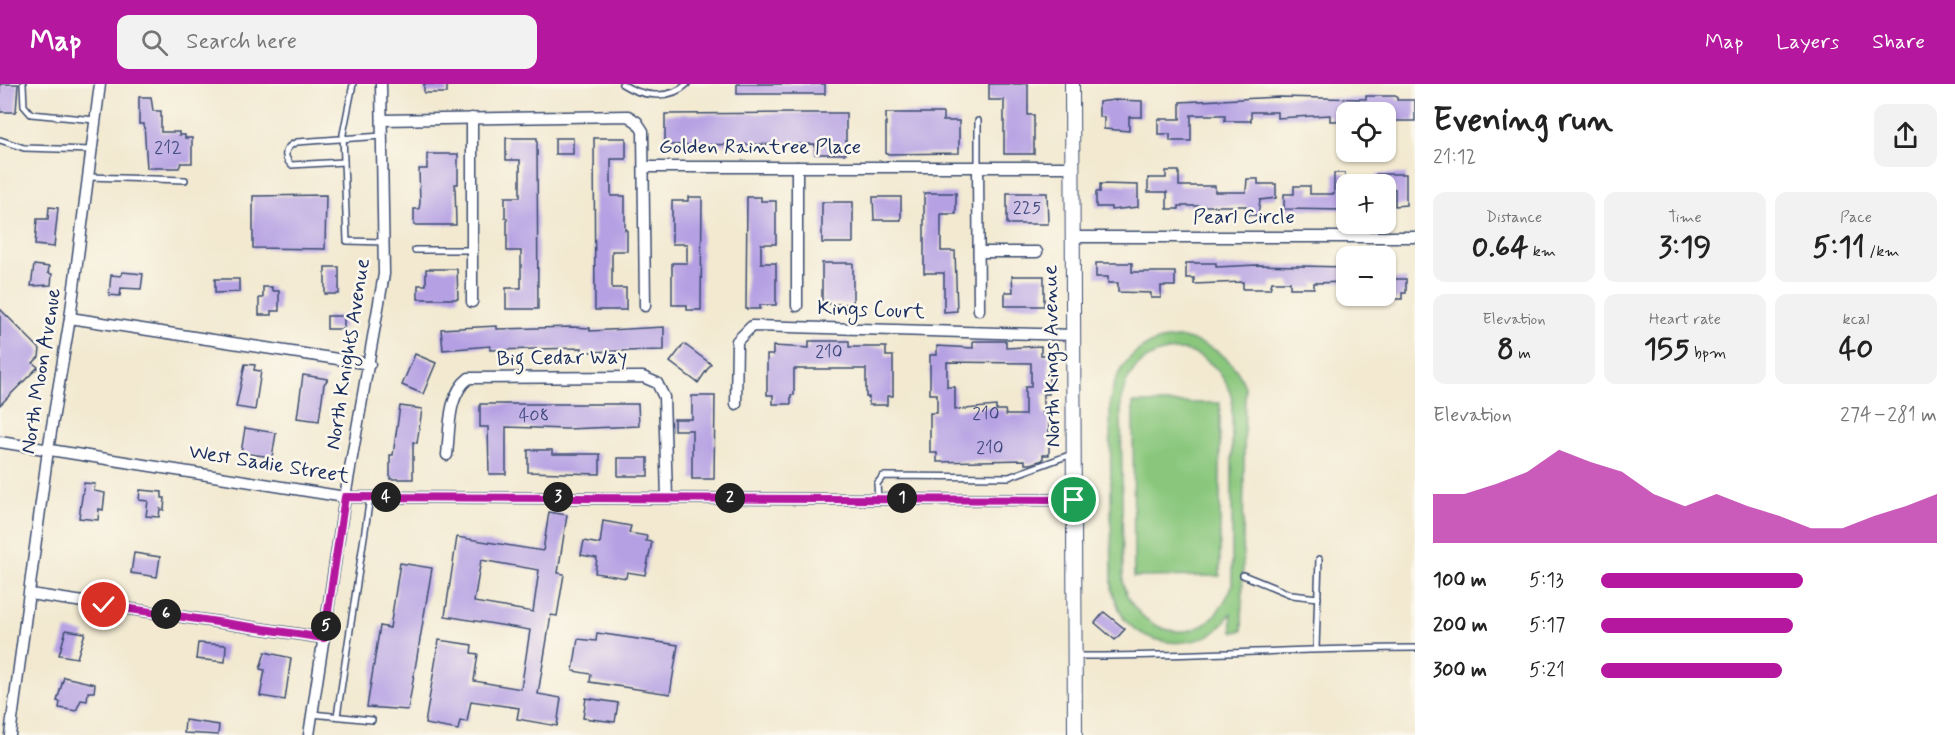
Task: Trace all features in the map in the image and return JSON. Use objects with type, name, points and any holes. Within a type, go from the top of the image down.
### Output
[{"type":"street","name":"North Moon Avenue","points":[[10,735],[48,450],[70,318],[100,84]]},
{"type":"street","name":"North Knights Avenue","points":[[309,735],[345,497],[384,274],[381,84]]},
{"type":"street","name":"North Kings Avenue","points":[[1072,84],[1075,735]]},
{"type":"street","name":"Golden Raintree Place","points":[[382,120],[628,116],[638,122],[643,131],[644,167],[1072,167]]},
{"type":"street","points":[[472,118],[472,302]]},
{"type":"street","points":[[644,167],[645,306]]},
{"type":"street","points":[[797,167],[797,306]]},
{"type":"street","points":[[978,167],[979,310]]},
{"type":"street","name":"Pearl Circle","points":[[1072,237],[1415,237]]},
{"type":"street","points":[[979,252],[1037,252]]},
{"type":"street","points":[[70,318],[370,364]]},
{"type":"street","name":"Kings Court","points":[[736,404],[737,341],[753,326],[1074,335]]},
{"type":"street","name":"Big Cedar Way","points":[[447,455],[454,397],[459,386],[469,378],[643,376],[657,383],[664,397],[667,498]]},
{"type":"street","name":"West Sadie Street","points":[[0,442],[345,497],[1074,500]]},
{"type":"street","points":[[30,594],[324,638]]},
{"type":"street","points":[[0,733],[10,735]]},
{"type":"lane","points":[[23,84],[24,106],[31,114],[96,120]]},
{"type":"lane","points":[[353,84],[343,139],[347,241],[384,242]]},
{"type":"lane","points":[[622,84],[634,92],[656,96],[687,84]]},
{"type":"lane","points":[[978,121],[978,167]]},
{"type":"lane","points":[[344,162],[291,165],[285,153],[289,146],[297,142],[382,136]]},
{"type":"lane","points":[[0,140],[24,148],[92,150]]},
{"type":"lane","points":[[88,177],[185,180]]},
{"type":"lane","points":[[415,250],[472,250]]},
{"type":"lane","points":[[878,498],[877,484],[883,476],[1009,477],[1038,468],[1066,454],[1074,454]]},
{"type":"lane","points":[[337,716],[370,497]]},
{"type":"lane","points":[[1316,648],[1319,559]]},
{"type":"lane","points":[[1242,575],[1292,595],[1318,598]]},
{"type":"lane","points":[[1074,656],[1169,656],[1316,648],[1415,648]]},
{"type":"lane","points":[[312,714],[372,720]]},
{"type":"green space","points":[[1183,338],[1203,344],[1221,354],[1235,368],[1245,387],[1242,631],[1232,632],[1231,613],[1216,631],[1193,641],[1181,642],[1157,639],[1134,628],[1123,617],[1112,590],[1110,402],[1113,388],[1118,375],[1133,355],[1143,347],[1168,339]],"holes":[[[1183,350],[1214,366],[1225,380],[1232,398],[1232,586],[1224,603],[1212,618],[1199,627],[1185,631],[1172,631],[1146,619],[1128,597],[1123,584],[1121,401],[1128,379],[1142,362],[1160,353],[1171,351]]]},
{"type":"green space","points":[[1133,403],[1220,403],[1220,576],[1134,577]]},
{"type":"building","points":[[0,84],[18,84],[16,112],[0,112]]},
{"type":"building","points":[[424,84],[447,84],[447,93],[424,93]]},
{"type":"building","points":[[737,84],[825,84],[825,94],[737,94]]},
{"type":"building","points":[[989,84],[1028,84],[1028,115],[1034,115],[1034,154],[1004,154],[1004,100],[989,100]]},
{"type":"building","points":[[1366,96],[1397,96],[1397,100],[1415,100],[1415,121],[1396,121],[1396,102],[1336,102],[1336,121],[1330,121],[1330,115],[1277,118],[1277,112],[1251,112],[1251,121],[1225,121],[1225,115],[1191,115],[1191,141],[1170,141],[1170,134],[1158,134],[1158,119],[1180,119],[1180,102],[1279,97],[1366,99]]},
{"type":"building","points":[[139,97],[151,97],[153,111],[161,111],[161,132],[179,132],[179,135],[185,135],[185,138],[192,138],[192,163],[181,163],[179,168],[147,168],[144,124],[139,124]]},
{"type":"building","points":[[1142,101],[1142,117],[1129,117],[1129,131],[1104,129],[1104,117],[1099,117],[1099,102]]},
{"type":"building","points":[[846,113],[846,154],[815,154],[815,144],[665,145],[665,114]]},
{"type":"building","points":[[886,113],[943,113],[943,121],[959,121],[959,153],[886,154]]},
{"type":"building","points":[[506,138],[537,138],[538,309],[506,309],[506,288],[521,288],[521,251],[507,251],[505,197],[520,197],[520,160],[506,160]]},
{"type":"building","points":[[555,138],[573,138],[573,154],[555,154]]},
{"type":"building","points":[[594,138],[626,138],[626,159],[611,159],[611,196],[625,196],[627,251],[612,251],[612,288],[626,288],[626,310],[595,310]]},
{"type":"building","points":[[427,154],[458,154],[458,184],[455,184],[456,225],[414,225],[414,209],[419,209],[420,203],[419,169],[427,169]]},
{"type":"building","points":[[1166,171],[1179,171],[1179,186],[1215,186],[1215,192],[1246,192],[1247,179],[1258,179],[1258,184],[1276,184],[1276,198],[1260,200],[1258,215],[1246,215],[1246,206],[1179,206],[1179,209],[1167,209],[1167,192],[1148,192],[1148,178],[1166,178]]},
{"type":"building","points":[[1334,173],[1345,173],[1336,174],[1336,210],[1284,209],[1284,194],[1294,194],[1294,186],[1310,186],[1310,194],[1334,194]]},
{"type":"building","points":[[1396,174],[1406,174],[1406,205],[1396,206]]},
{"type":"building","points":[[1100,184],[1138,185],[1138,207],[1111,210],[1111,207],[1096,207],[1096,192],[1100,192]]},
{"type":"building","points":[[924,193],[956,193],[956,214],[941,214],[941,251],[955,251],[957,311],[944,312],[944,273],[924,273]]},
{"type":"building","points":[[1007,193],[1047,193],[1048,224],[1007,224]]},
{"type":"building","points":[[326,195],[325,249],[253,248],[253,196]]},
{"type":"building","points":[[688,197],[702,197],[701,310],[687,310],[687,305],[672,305],[672,263],[687,263],[687,244],[672,244],[672,201],[688,201]]},
{"type":"building","points":[[747,197],[761,197],[761,201],[776,201],[776,244],[761,244],[761,263],[776,263],[776,305],[760,305],[760,309],[746,309]]},
{"type":"building","points":[[873,197],[901,197],[901,220],[874,220]]},
{"type":"building","points":[[822,202],[853,202],[853,243],[822,243]]},
{"type":"building","points":[[49,207],[58,208],[54,247],[35,245],[37,219],[48,219]]},
{"type":"building","points":[[822,263],[853,263],[853,304],[822,304]]},
{"type":"building","points":[[1096,263],[1132,263],[1132,272],[1175,272],[1175,286],[1161,286],[1161,298],[1151,298],[1151,293],[1118,292],[1118,283],[1108,283],[1108,277],[1096,277]]},
{"type":"building","points":[[1186,263],[1216,263],[1216,267],[1257,265],[1336,267],[1336,282],[1314,283],[1314,288],[1290,288],[1290,282],[1272,282],[1270,289],[1243,289],[1243,282],[1194,284],[1194,278],[1186,278]]},
{"type":"building","points":[[34,265],[49,267],[48,273],[52,274],[51,285],[31,286]]},
{"type":"building","points":[[325,267],[339,267],[339,294],[325,294]]},
{"type":"building","points":[[426,269],[457,269],[458,299],[418,299],[418,285],[426,285]]},
{"type":"building","points":[[122,272],[143,274],[141,289],[121,288],[120,296],[109,295],[111,275],[121,276]]},
{"type":"building","points":[[1012,276],[1044,276],[1044,306],[1005,306],[1005,292],[1013,292]]},
{"type":"building","points":[[215,279],[239,279],[239,292],[215,293]]},
{"type":"building","points":[[1396,279],[1406,279],[1406,293],[1402,293],[1402,299],[1396,299]]},
{"type":"building","points":[[263,287],[272,287],[272,291],[279,291],[279,311],[271,311],[271,315],[259,315],[259,298],[263,298]]},
{"type":"building","points":[[0,309],[40,349],[39,357],[33,363],[38,367],[0,405]]},
{"type":"building","points":[[327,316],[344,316],[344,329],[327,329]]},
{"type":"building","points":[[497,326],[497,329],[572,327],[590,328],[590,331],[664,327],[664,350],[582,352],[582,348],[490,350],[490,346],[443,350],[441,329]]},
{"type":"building","points":[[809,341],[849,341],[849,347],[886,347],[886,356],[893,356],[893,396],[887,396],[887,405],[869,405],[869,397],[866,397],[866,369],[794,369],[794,395],[791,395],[791,404],[773,404],[773,395],[767,395],[767,355],[773,355],[773,346],[809,348]]},
{"type":"building","points":[[973,341],[1006,341],[1006,348],[1041,346],[1041,355],[1049,355],[1049,394],[1043,394],[1043,415],[1049,415],[1049,455],[1043,455],[1043,460],[1030,464],[1025,464],[1025,460],[937,462],[937,453],[930,453],[930,413],[937,413],[937,394],[930,394],[930,355],[937,355],[937,346],[973,348]],"holes":[[[947,362],[1031,363],[1031,387],[1025,387],[1025,415],[1006,415],[1005,410],[996,410],[996,406],[955,410],[955,387],[947,387]]]},
{"type":"building","points":[[684,344],[711,364],[698,383],[670,362]]},
{"type":"building","points":[[415,354],[436,363],[423,394],[402,385]]},
{"type":"building","points":[[245,364],[255,365],[254,370],[261,371],[255,410],[236,407]]},
{"type":"building","points":[[303,375],[328,379],[324,384],[319,421],[297,418]]},
{"type":"building","points":[[692,396],[715,396],[714,479],[692,479],[692,430],[674,430],[674,419],[692,419]]},
{"type":"building","points":[[480,404],[638,404],[639,426],[567,429],[506,427],[506,474],[489,474],[488,427],[480,427]]},
{"type":"building","points":[[400,406],[422,409],[417,443],[413,442],[413,479],[390,479],[390,455],[393,455]]},
{"type":"building","points":[[245,428],[276,433],[272,457],[241,453]]},
{"type":"building","points":[[528,450],[552,450],[552,454],[600,454],[600,474],[528,472]]},
{"type":"building","points":[[618,458],[648,458],[648,476],[618,476]]},
{"type":"building","points":[[84,483],[95,484],[94,491],[105,493],[103,510],[99,509],[98,520],[79,518]]},
{"type":"building","points":[[140,490],[162,492],[162,498],[165,498],[164,510],[160,509],[159,517],[146,516],[148,501],[139,500]]},
{"type":"building","points":[[549,512],[567,515],[558,573],[564,574],[557,616],[551,615],[538,694],[561,698],[557,726],[517,719],[519,708],[471,701],[467,722],[460,721],[458,730],[425,724],[439,640],[472,645],[471,653],[478,654],[474,681],[521,689],[530,630],[445,616],[457,537],[543,551]],"holes":[[[481,560],[539,570],[533,612],[474,602]]]},
{"type":"building","points":[[603,521],[631,526],[629,533],[647,536],[646,541],[652,542],[645,575],[627,572],[626,578],[595,573],[597,558],[581,555],[584,541],[600,544]]},
{"type":"building","points":[[134,553],[160,557],[157,577],[131,573]]},
{"type":"building","points":[[400,563],[432,568],[408,710],[367,707],[380,626],[390,628]]},
{"type":"building","points":[[1104,612],[1125,629],[1115,640],[1095,623]]},
{"type":"building","points":[[66,630],[85,633],[77,658],[59,655]]},
{"type":"building","points":[[597,633],[678,645],[670,694],[590,682],[591,674],[573,671],[578,639],[596,641]]},
{"type":"building","points":[[198,643],[226,645],[225,662],[196,659]]},
{"type":"building","points":[[265,652],[291,658],[285,700],[260,696],[265,670],[260,669]]},
{"type":"building","points":[[64,677],[95,684],[94,692],[88,692],[87,701],[81,700],[76,711],[59,708],[60,702],[57,701]]},
{"type":"building","points":[[586,698],[618,703],[615,722],[583,718]]},
{"type":"building","points":[[185,720],[219,725],[218,735],[184,733]]},
{"type":"route","points":[[104,605],[324,638],[345,497],[1074,500]]}]
